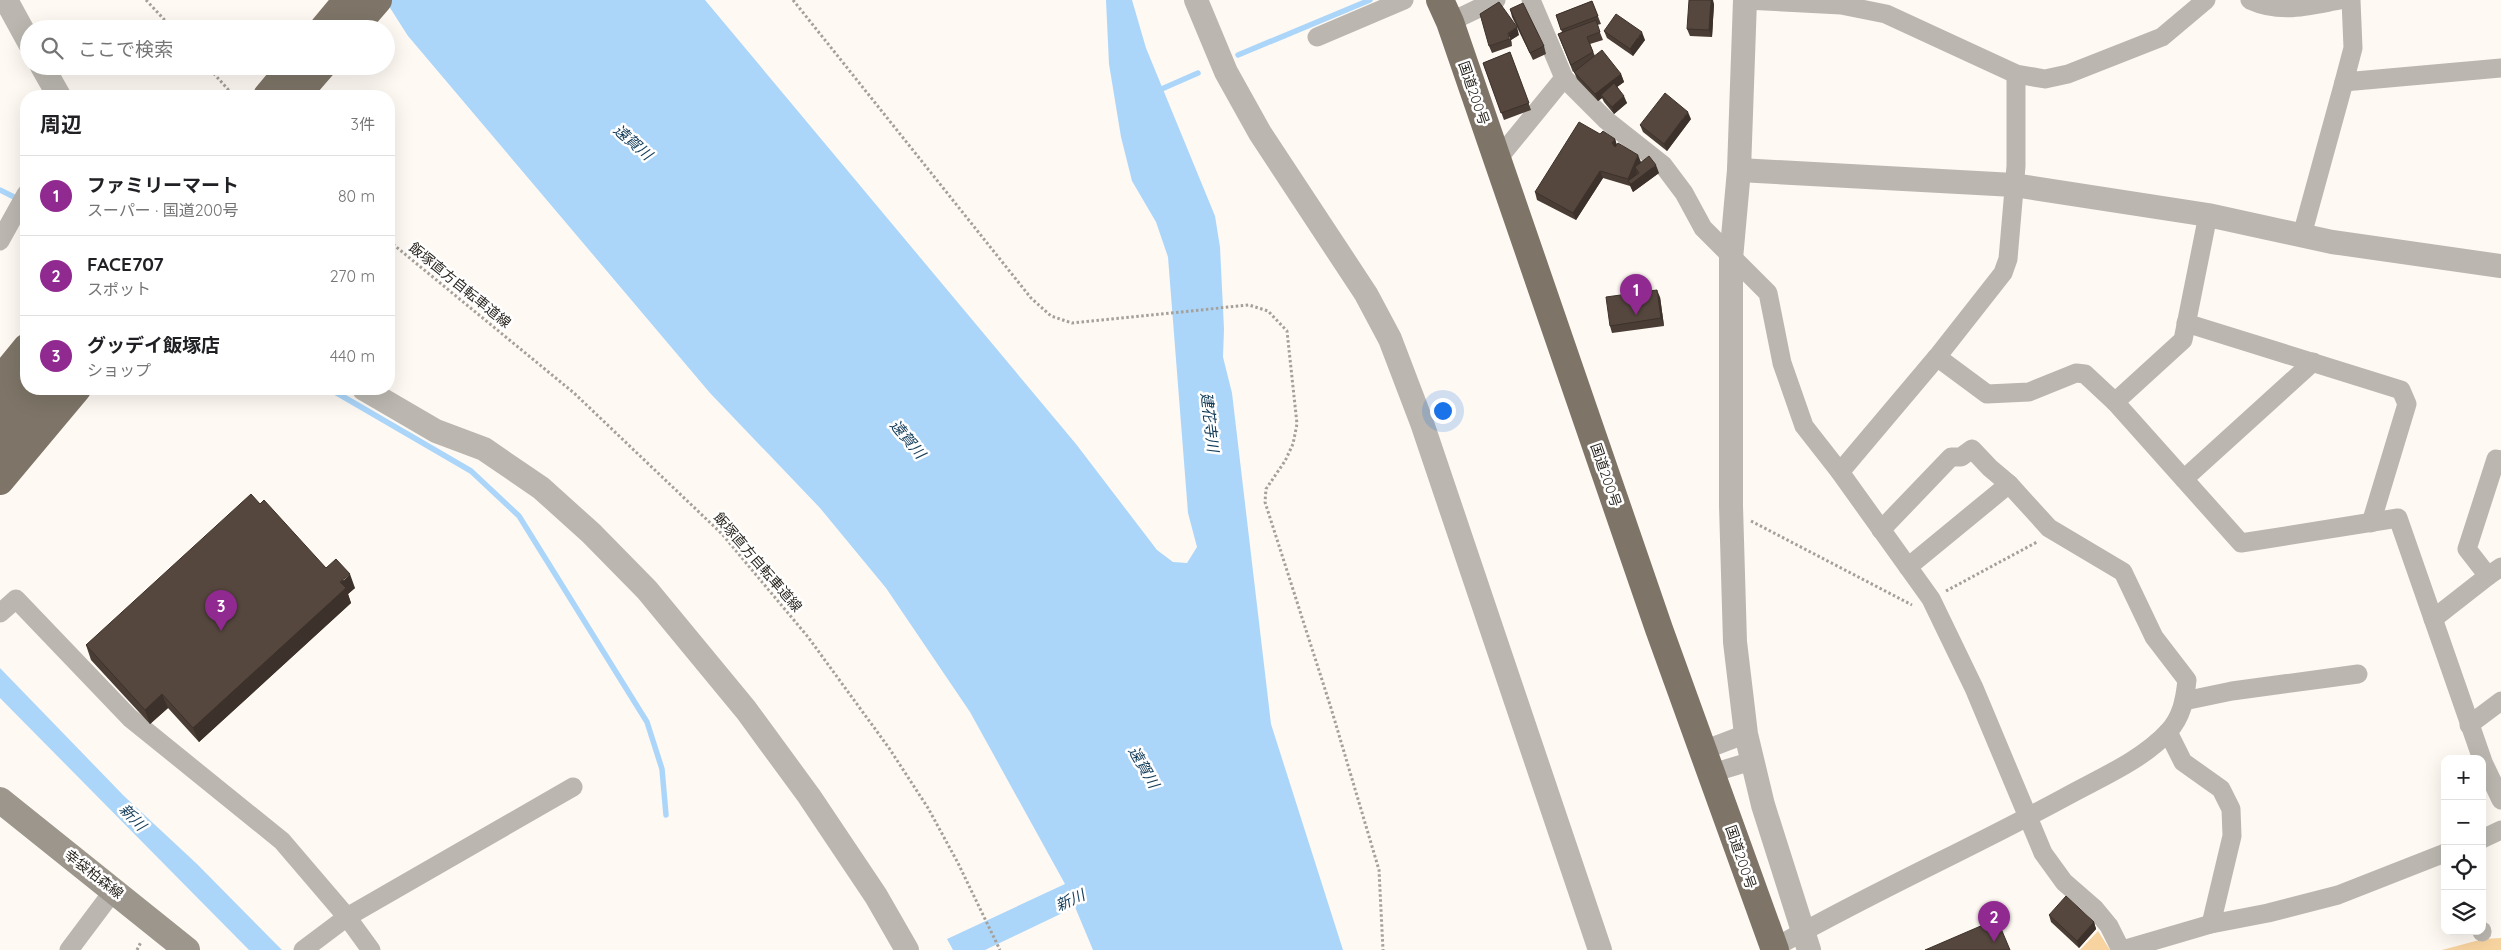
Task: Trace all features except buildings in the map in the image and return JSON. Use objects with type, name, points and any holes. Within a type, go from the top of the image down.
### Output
[{"type":"highway","points":[[330,20],[347,0]]},
{"type":"highway","points":[[361,20],[378,0]]},
{"type":"highway","name":"国道200号","points":[[1445,11],[1656,620],[1774,949]]},
{"type":"highway","points":[[279,88],[304,75]]},
{"type":"highway","points":[[0,380],[20,355]]},
{"type":"highway","points":[[0,414],[20,390]]},
{"type":"highway","points":[[0,450],[46,395]]},
{"type":"highway","points":[[0,481],[72,395]]},
{"type":"main road","name":"幸袋柏森線","points":[[0,800],[187,950]]},
{"type":"street","points":[[6,0],[20,26]]},
{"type":"street","points":[[1196,0],[1226,72],[1260,133],[1366,294],[1390,340],[1422,423],[1600,950]]},
{"type":"street","points":[[1317,37],[1404,0]]},
{"type":"street","points":[[1445,11],[1496,0]]},
{"type":"street","points":[[1531,0],[1564,78],[1606,120],[1663,165],[1684,194],[1703,228],[1768,293],[1782,363],[1804,426],[1840,472],[1934,605],[1974,688],[2044,854],[2064,882],[2095,909],[2109,926],[2122,950],[2211,924],[2268,913],[2338,895],[2441,855]]},
{"type":"street","points":[[1806,941],[1763,805],[1752,761],[1746,734],[1734,642],[1731,512],[1732,258],[1739,170],[1745,0],[1841,5],[1886,14],[2016,74],[2045,79],[2068,74],[2162,37],[2206,0]]},
{"type":"street","points":[[2250,0],[2287,9],[2340,0]]},
{"type":"street","points":[[2302,235],[2353,48],[2351,0]]},
{"type":"street","points":[[2344,82],[2501,68]]},
{"type":"street","points":[[1840,472],[1937,357],[2003,273],[2008,259],[2016,166],[2016,74]]},
{"type":"street","points":[[47,75],[56,90]]},
{"type":"street","points":[[1497,160],[1564,78]]},
{"type":"street","points":[[1739,170],[2014,185],[2208,215],[2332,242],[2501,266]]},
{"type":"street","points":[[0,241],[20,205]]},
{"type":"street","points":[[2115,402],[2182,340],[2208,215]]},
{"type":"street","points":[[2186,323],[2401,390],[2407,404],[2371,523]]},
{"type":"street","points":[[1937,357],[1987,394],[2029,392],[2076,373],[2085,374],[2115,402],[2241,543],[2398,518],[2468,725],[2480,755]]},
{"type":"street","points":[[2184,479],[2313,362]]},
{"type":"street","points":[[374,395],[436,431],[484,449],[540,488],[592,533],[647,590],[746,710],[809,796],[876,896],[907,950]]},
{"type":"street","points":[[1774,949],[1806,941],[2127,763],[2168,732],[2178,717],[2184,701],[2187,680],[2154,637],[2123,572],[2050,528],[1972,448],[1961,457],[1951,457],[1881,530]]},
{"type":"street","points":[[2433,619],[2494,571],[2467,549],[2496,458],[2501,460]]},
{"type":"street","points":[[1908,567],[2009,484]]},
{"type":"street","points":[[0,613],[16,599],[130,718],[282,841],[347,917],[371,950]]},
{"type":"street","points":[[2184,701],[2232,691],[2358,674]]},
{"type":"street","points":[[2468,725],[2501,701]]},
{"type":"street","points":[[2168,732],[2184,762],[2222,789],[2231,809],[2232,836],[2211,924]]},
{"type":"street","points":[[1708,762],[1746,734]]},
{"type":"street","points":[[1708,762],[1752,761]]},
{"type":"street","points":[[2486,768],[2501,800]]},
{"type":"street","points":[[303,950],[347,917],[573,787]]},
{"type":"street","points":[[2486,837],[2501,830]]},
{"type":"street","points":[[69,950],[114,890]]},
{"type":"path","points":[[146,0],[164,20]]},
{"type":"path","points":[[792,0],[1031,298],[1052,316],[1072,323],[1249,305],[1268,311],[1287,331],[1297,424],[1293,444],[1285,461],[1266,489],[1266,502],[1331,708],[1379,870],[1382,950]]},
{"type":"path","points":[[215,75],[229,90]]},
{"type":"path","name":"飯塚直方自転車道線","points":[[395,246],[574,392],[722,534],[808,637],[890,748],[928,808],[999,948]]},
{"type":"path","points":[[1731,512],[1920,609],[1934,605],[2055,532]]},
{"type":"shaded area","points":[[2098,931],[2110,950],[2080,950]]},
{"type":"shaded area","points":[[2501,938],[2501,950],[2442,950],[2483,939]]},
{"type":"water","points":[[385,0],[705,0],[1076,444],[1157,550],[1173,562],[1187,563],[1197,547],[1188,513],[1168,257],[1156,222],[1132,181],[1121,137],[1109,64],[1106,0],[1132,0],[1146,48],[1215,216],[1220,247],[1224,329],[1223,357],[1232,393],[1271,724],[1343,950],[1093,950],[1075,907],[985,950],[953,950],[947,939],[1065,884],[970,712],[886,588],[820,508],[710,393],[408,36]]},
{"type":"water","name":"新川","points":[[0,668],[124,796],[197,864],[282,950],[249,950],[0,698]]},
{"type":"waterway","points":[[1238,55],[1370,0]]},
{"type":"waterway","points":[[1157,91],[1198,73]]},
{"type":"waterway","points":[[0,190],[20,200]]},
{"type":"waterway","points":[[340,395],[471,471],[519,516],[647,722],[662,769],[666,815]]},
{"type":"place","name":"ファミリーマート","points":[[1636,315]]},
{"type":"place","name":"グッデイ飯塚店","points":[[221,631]]},
{"type":"place","name":"FACE707","points":[[1994,942]]},
{"type":"water label","name":"遠賀川","points":[[633,142]]},
{"type":"water label","name":"建花寺川","points":[[1210,422]]},
{"type":"water label","name":"遠賀川","points":[[908,439]]},
{"type":"water label","name":"遠賀川","points":[[1144,767]]}]
